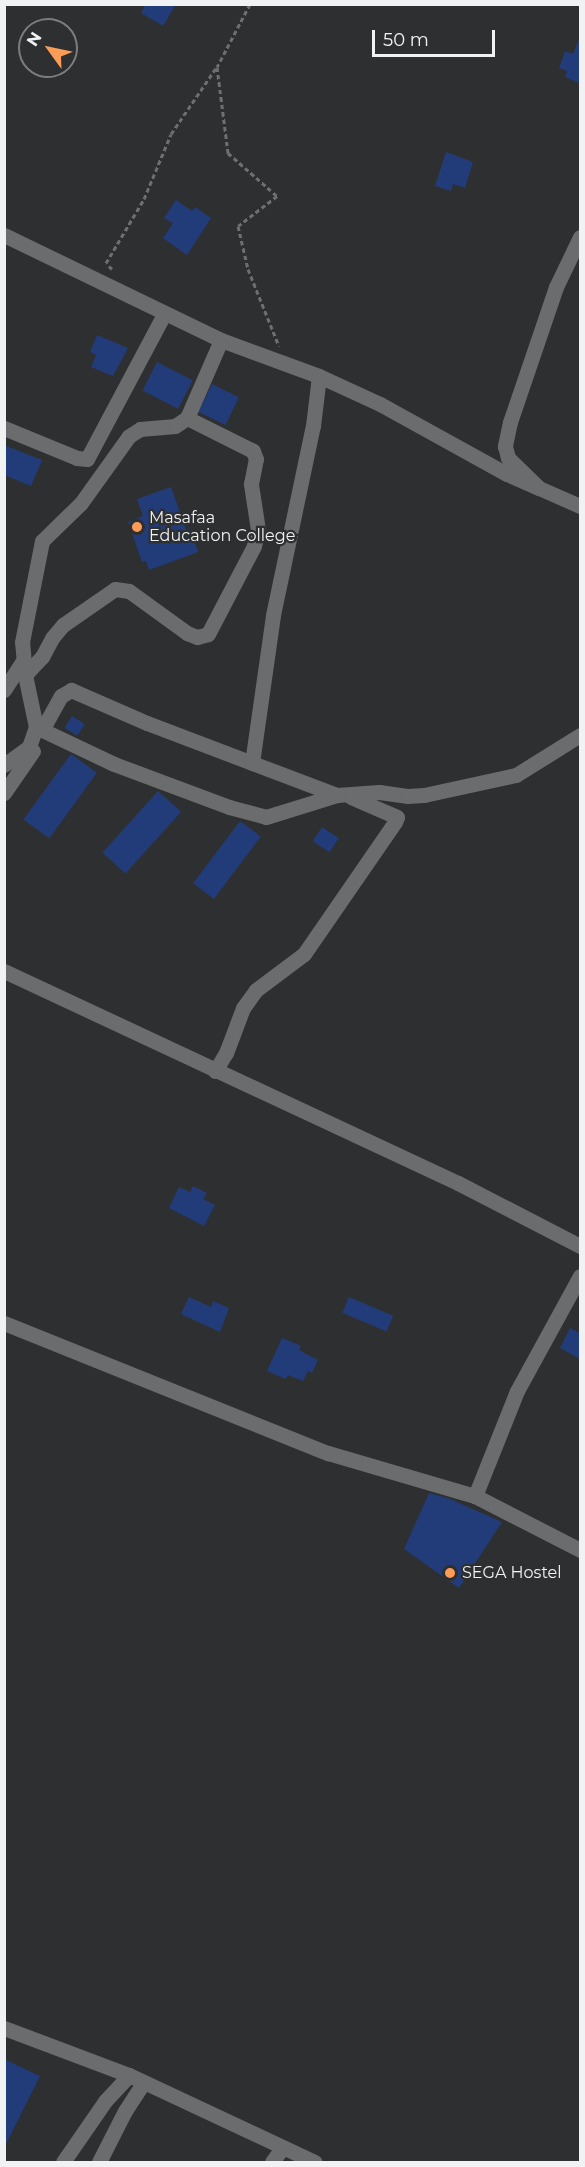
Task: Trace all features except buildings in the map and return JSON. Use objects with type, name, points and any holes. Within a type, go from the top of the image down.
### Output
[{"type":"street","points":[[4,235],[221,340],[319,376],[380,404],[507,474],[580,506]]},
{"type":"street","points":[[539,488],[508,458],[505,446],[510,423],[556,287],[580,237]]},
{"type":"street","points":[[4,428],[77,458],[87,459],[164,314]]},
{"type":"street","points":[[221,340],[187,418],[175,426],[140,429],[129,436],[81,503],[42,542],[22,642],[24,668],[41,730],[114,764],[254,815],[276,815],[341,795],[379,792],[407,796],[424,795],[516,775],[580,735]]},
{"type":"street","points":[[252,763],[273,615],[313,426],[319,376]]},
{"type":"street","points":[[4,690],[24,668],[42,657],[52,638],[63,625],[115,589],[129,591],[187,633],[197,637],[208,634],[254,546],[258,530],[251,484],[256,459],[253,451],[187,418]]},
{"type":"street","points":[[4,793],[61,696],[71,690],[147,723],[397,817],[304,954],[256,990],[243,1008],[226,1053],[215,1071]]},
{"type":"street","points":[[4,765],[29,747],[41,730]]},
{"type":"street","points":[[4,971],[458,1183],[580,1246]]},
{"type":"street","points":[[475,1496],[517,1391],[580,1276]]},
{"type":"street","points":[[4,1323],[328,1453],[475,1496],[580,1550]]},
{"type":"street","points":[[4,2028],[129,2075],[315,2163]]},
{"type":"street","points":[[63,2163],[106,2100],[129,2075]]},
{"type":"street","points":[[99,2163],[125,2111],[143,2083]]},
{"type":"street","points":[[272,2163],[282,2148]]},
{"type":"path","points":[[113,270],[106,263],[144,199],[171,134],[217,67],[250,4]]},
{"type":"path","points":[[217,67],[228,153],[277,196],[238,226],[248,269],[286,365]]},
{"type":"place","name":"Masafaa Education College","points":[[137,527]]},
{"type":"place","name":"SEGA Hostel","points":[[450,1573]]}]
